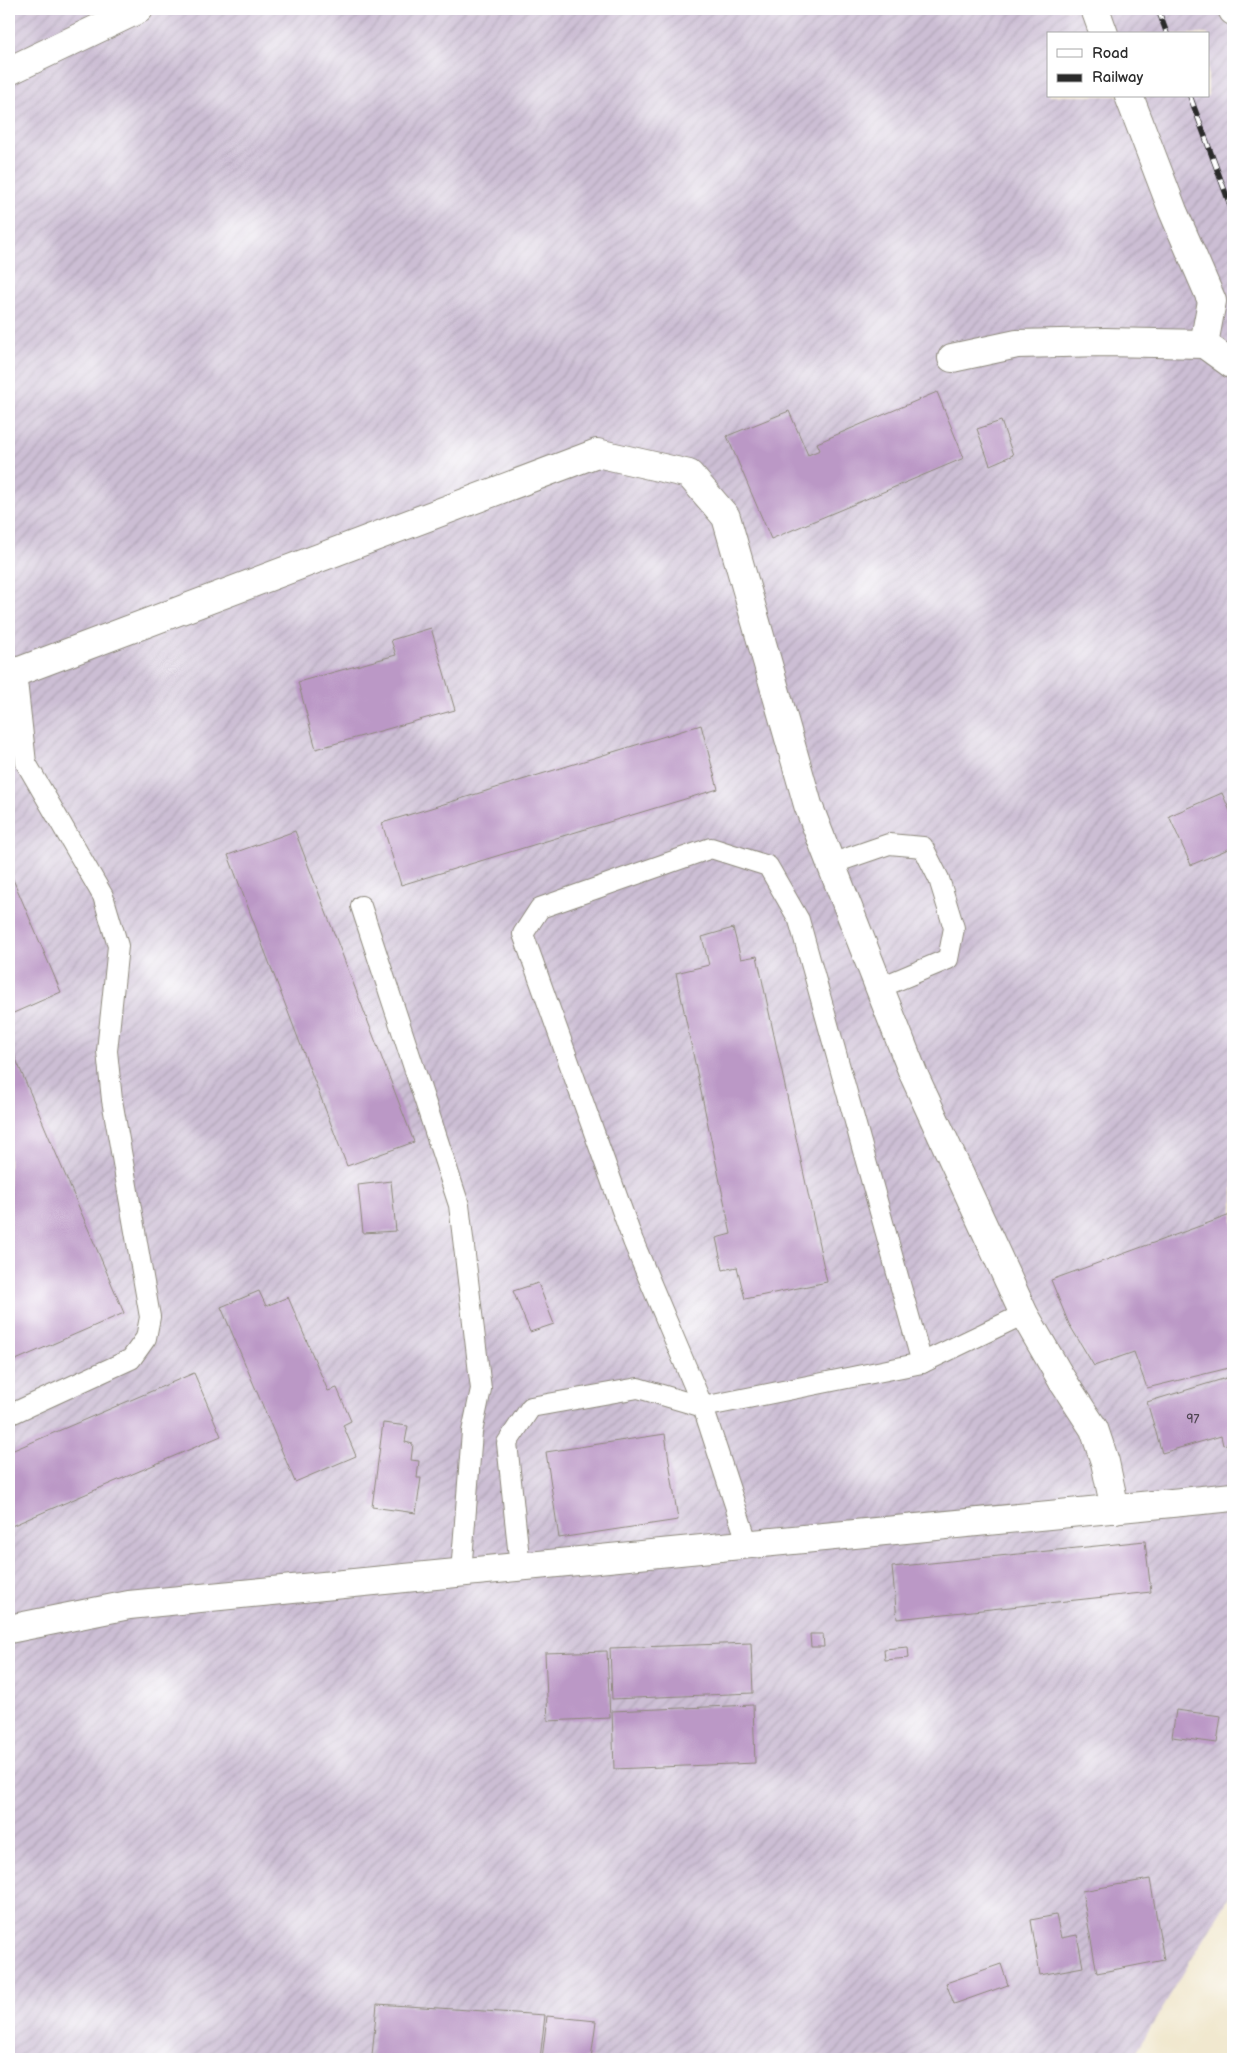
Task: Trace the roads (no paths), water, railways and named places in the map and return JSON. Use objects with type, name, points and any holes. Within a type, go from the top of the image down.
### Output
[{"type":"street","points":[[9,71],[139,9]]},
{"type":"street","points":[[1095,9],[1103,32]]},
{"type":"street","points":[[1129,98],[1173,211],[1212,301],[1204,344]]},
{"type":"street","points":[[952,358],[1018,344],[1105,342],[1204,344],[1233,365]]},
{"type":"street","points":[[12,674],[597,454],[689,474],[726,517],[808,805],[913,1073],[1024,1314],[1062,1380],[1094,1429],[1105,1462],[1115,1509]]},
{"type":"street","points":[[9,1629],[129,1605],[1233,1497]]},
{"type":"lane","points":[[9,1415],[131,1359],[146,1338],[150,1317],[112,1100],[106,1051],[118,946],[103,896],[26,763],[12,674]]},
{"type":"lane","points":[[831,864],[889,844],[923,846],[939,879],[954,928],[948,959],[880,988]]},
{"type":"lane","points":[[748,1545],[702,1407],[633,1241],[523,934],[540,908],[712,848],[768,866],[799,920],[922,1363]]},
{"type":"lane","points":[[361,906],[459,1205],[481,1389],[472,1432],[461,1573]]},
{"type":"lane","points":[[520,1567],[507,1443],[531,1408],[638,1388],[702,1407],[922,1363],[1024,1314]]},
{"type":"railway","points":[[1158,9],[1166,32]]},
{"type":"railway","points":[[1191,98],[1233,213]]}]
